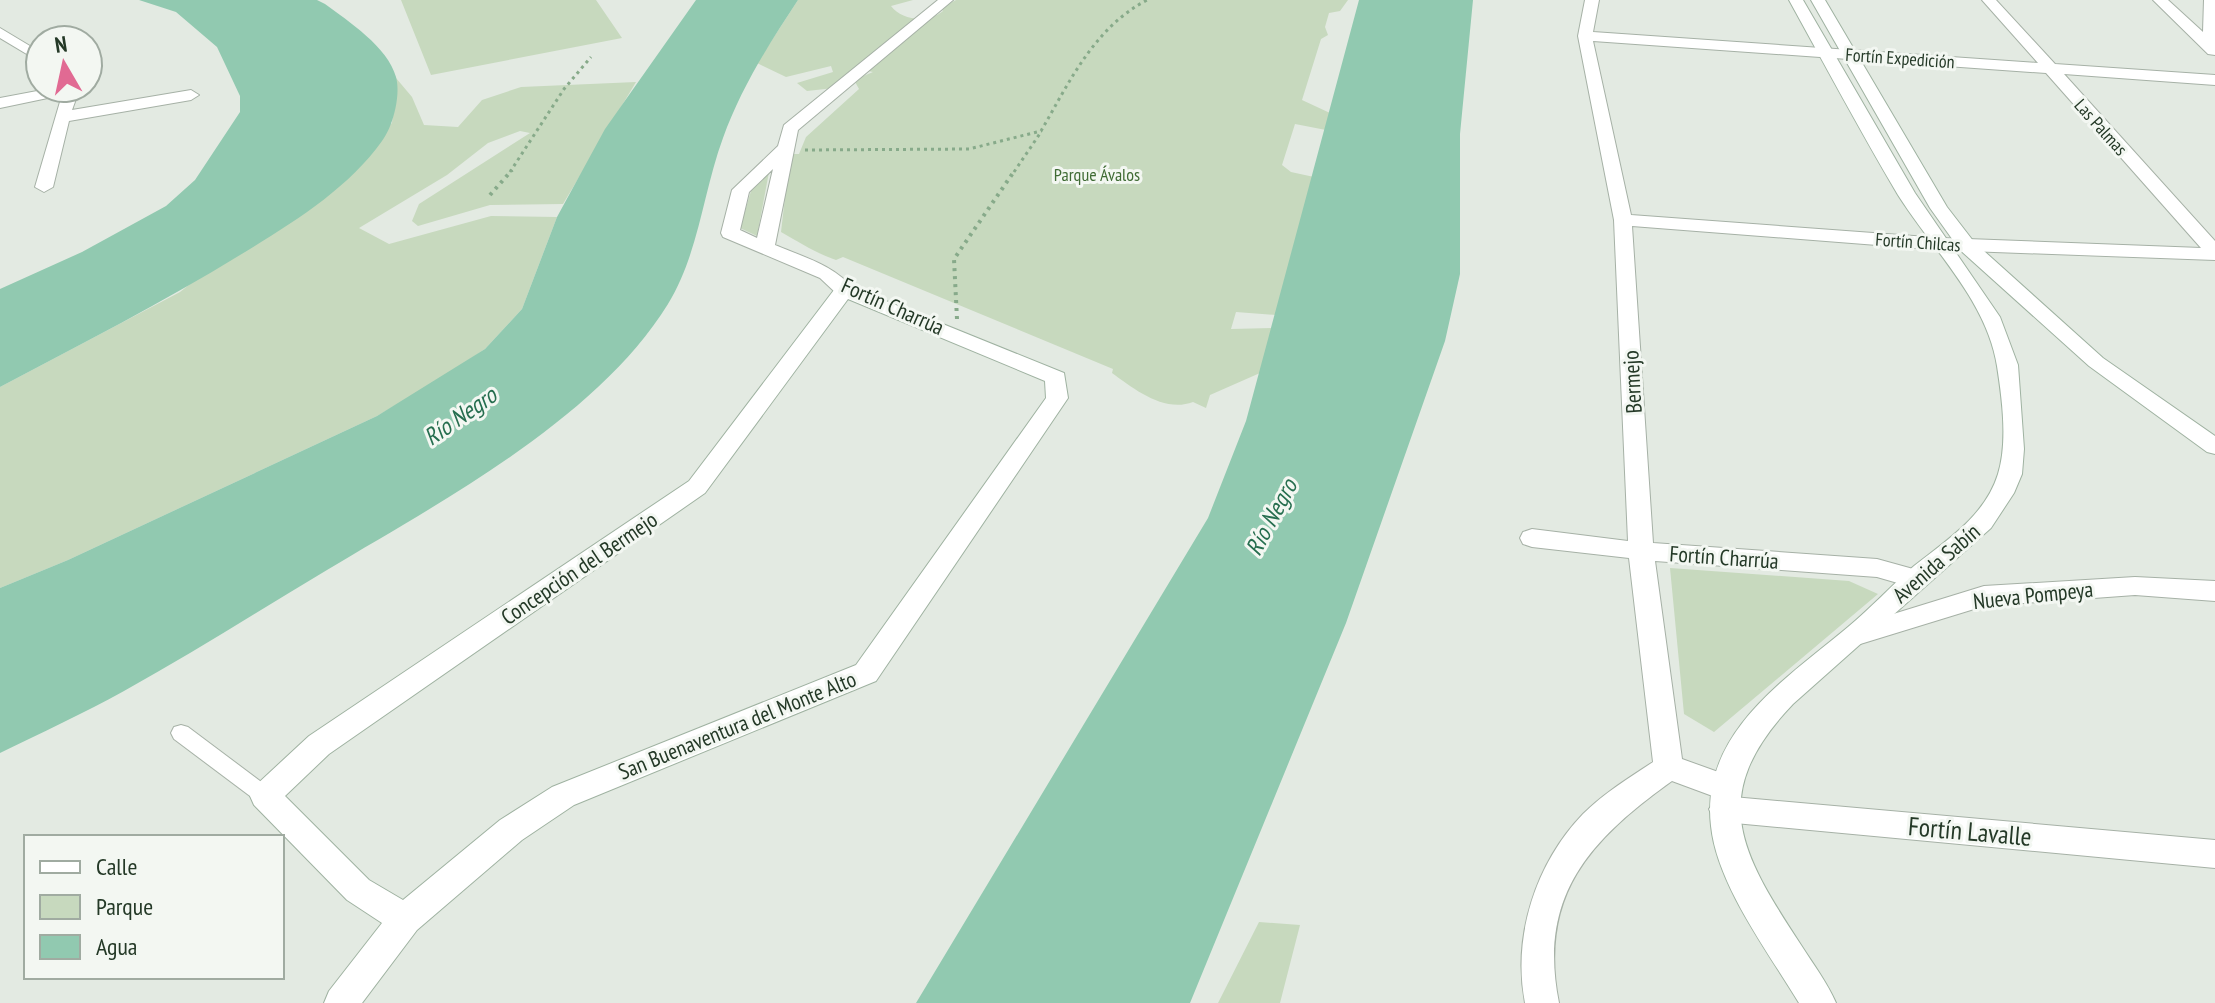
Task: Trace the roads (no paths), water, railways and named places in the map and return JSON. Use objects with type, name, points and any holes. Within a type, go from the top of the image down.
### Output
[{"type":"street","points":[[765,246],[790,128],[946,0]]},
{"type":"street","name":"Bermejo","points":[[1592,0],[1585,36],[1623,220],[1641,551],[1668,767]]},
{"type":"street","name":"Avenida Sabín","points":[[1796,0],[1838,54],[1967,246],[2096,362],[2215,447]]},
{"type":"street","name":"Avenida Sabín","points":[[1724,798],[1755,722],[1857,635],[1915,579],[1975,534],[1995,505],[2011,471],[2011,414],[2005,354],[1989,313],[1923,221],[1838,54],[1818,0]]},
{"type":"street","name":"Las Palmas","points":[[1989,0],[2215,253]]},
{"type":"street","points":[[2160,0],[2213,53]]},
{"type":"street","points":[[2211,0],[2208,13],[2213,53]]},
{"type":"street","points":[[0,32],[24,48]]},
{"type":"street","name":"Fortín Expedición","points":[[1585,36],[2215,80]]},
{"type":"street","points":[[62,117],[191,95]]},
{"type":"street","points":[[0,103],[24,98]]},
{"type":"street","points":[[44,187],[66,104]]},
{"type":"street","name":"Fortín Charrúa","points":[[784,149],[741,190],[730,233],[827,274],[844,290],[958,334],[1056,378]]},
{"type":"street","name":"Fortín Chilcas","points":[[1623,220],[1967,246],[2215,253]]},
{"type":"street","name":"Concepción del Bermejo","points":[[265,796],[319,745],[697,487],[844,290]]},
{"type":"street","name":"San Buenaventura del Monte Alto","points":[[341,1003],[405,919],[511,830],[563,796],[866,673],[1057,398],[1056,378]]},
{"type":"street","name":"Fortín Charrúa","points":[[1532,538],[1641,551],[1877,568],[1915,579]]},
{"type":"street","name":"Nueva Pompeya","points":[[1857,635],[1984,596],[2135,586],[2215,591]]},
{"type":"street","points":[[1542,1003],[1537,987],[1543,906],[1585,834],[1668,767],[1724,798],[1726,830],[1737,862],[1819,1003]]},
{"type":"street","points":[[265,796],[358,890],[405,919]]},
{"type":"street","name":"Fortín Lavalle","points":[[1724,798],[2215,854]]},
{"type":"lane","points":[[181,733],[265,796]]},
{"type":"water","points":[[139,0],[317,0],[345,18],[385,55],[396,77],[397,101],[393,119],[386,135],[368,159],[335,190],[298,218],[181,290],[0,387],[0,289],[82,252],[166,206],[195,180],[240,112],[240,96],[217,47],[176,12]]},
{"type":"water","name":"Río Negro","points":[[696,0],[798,0],[738,102],[716,159],[687,264],[668,304],[638,346],[559,421],[467,486],[150,677],[0,753],[0,588],[68,560],[377,416],[485,349],[522,309],[557,217],[605,129]]},
{"type":"water","name":"Río Negro","points":[[1359,0],[1473,0],[1460,134],[1460,274],[1445,341],[1346,623],[1190,1003],[916,1003],[1208,518],[1246,421]]},
{"type":"park label","name":"Parque Ávalos","points":[[1097,174]]}]
